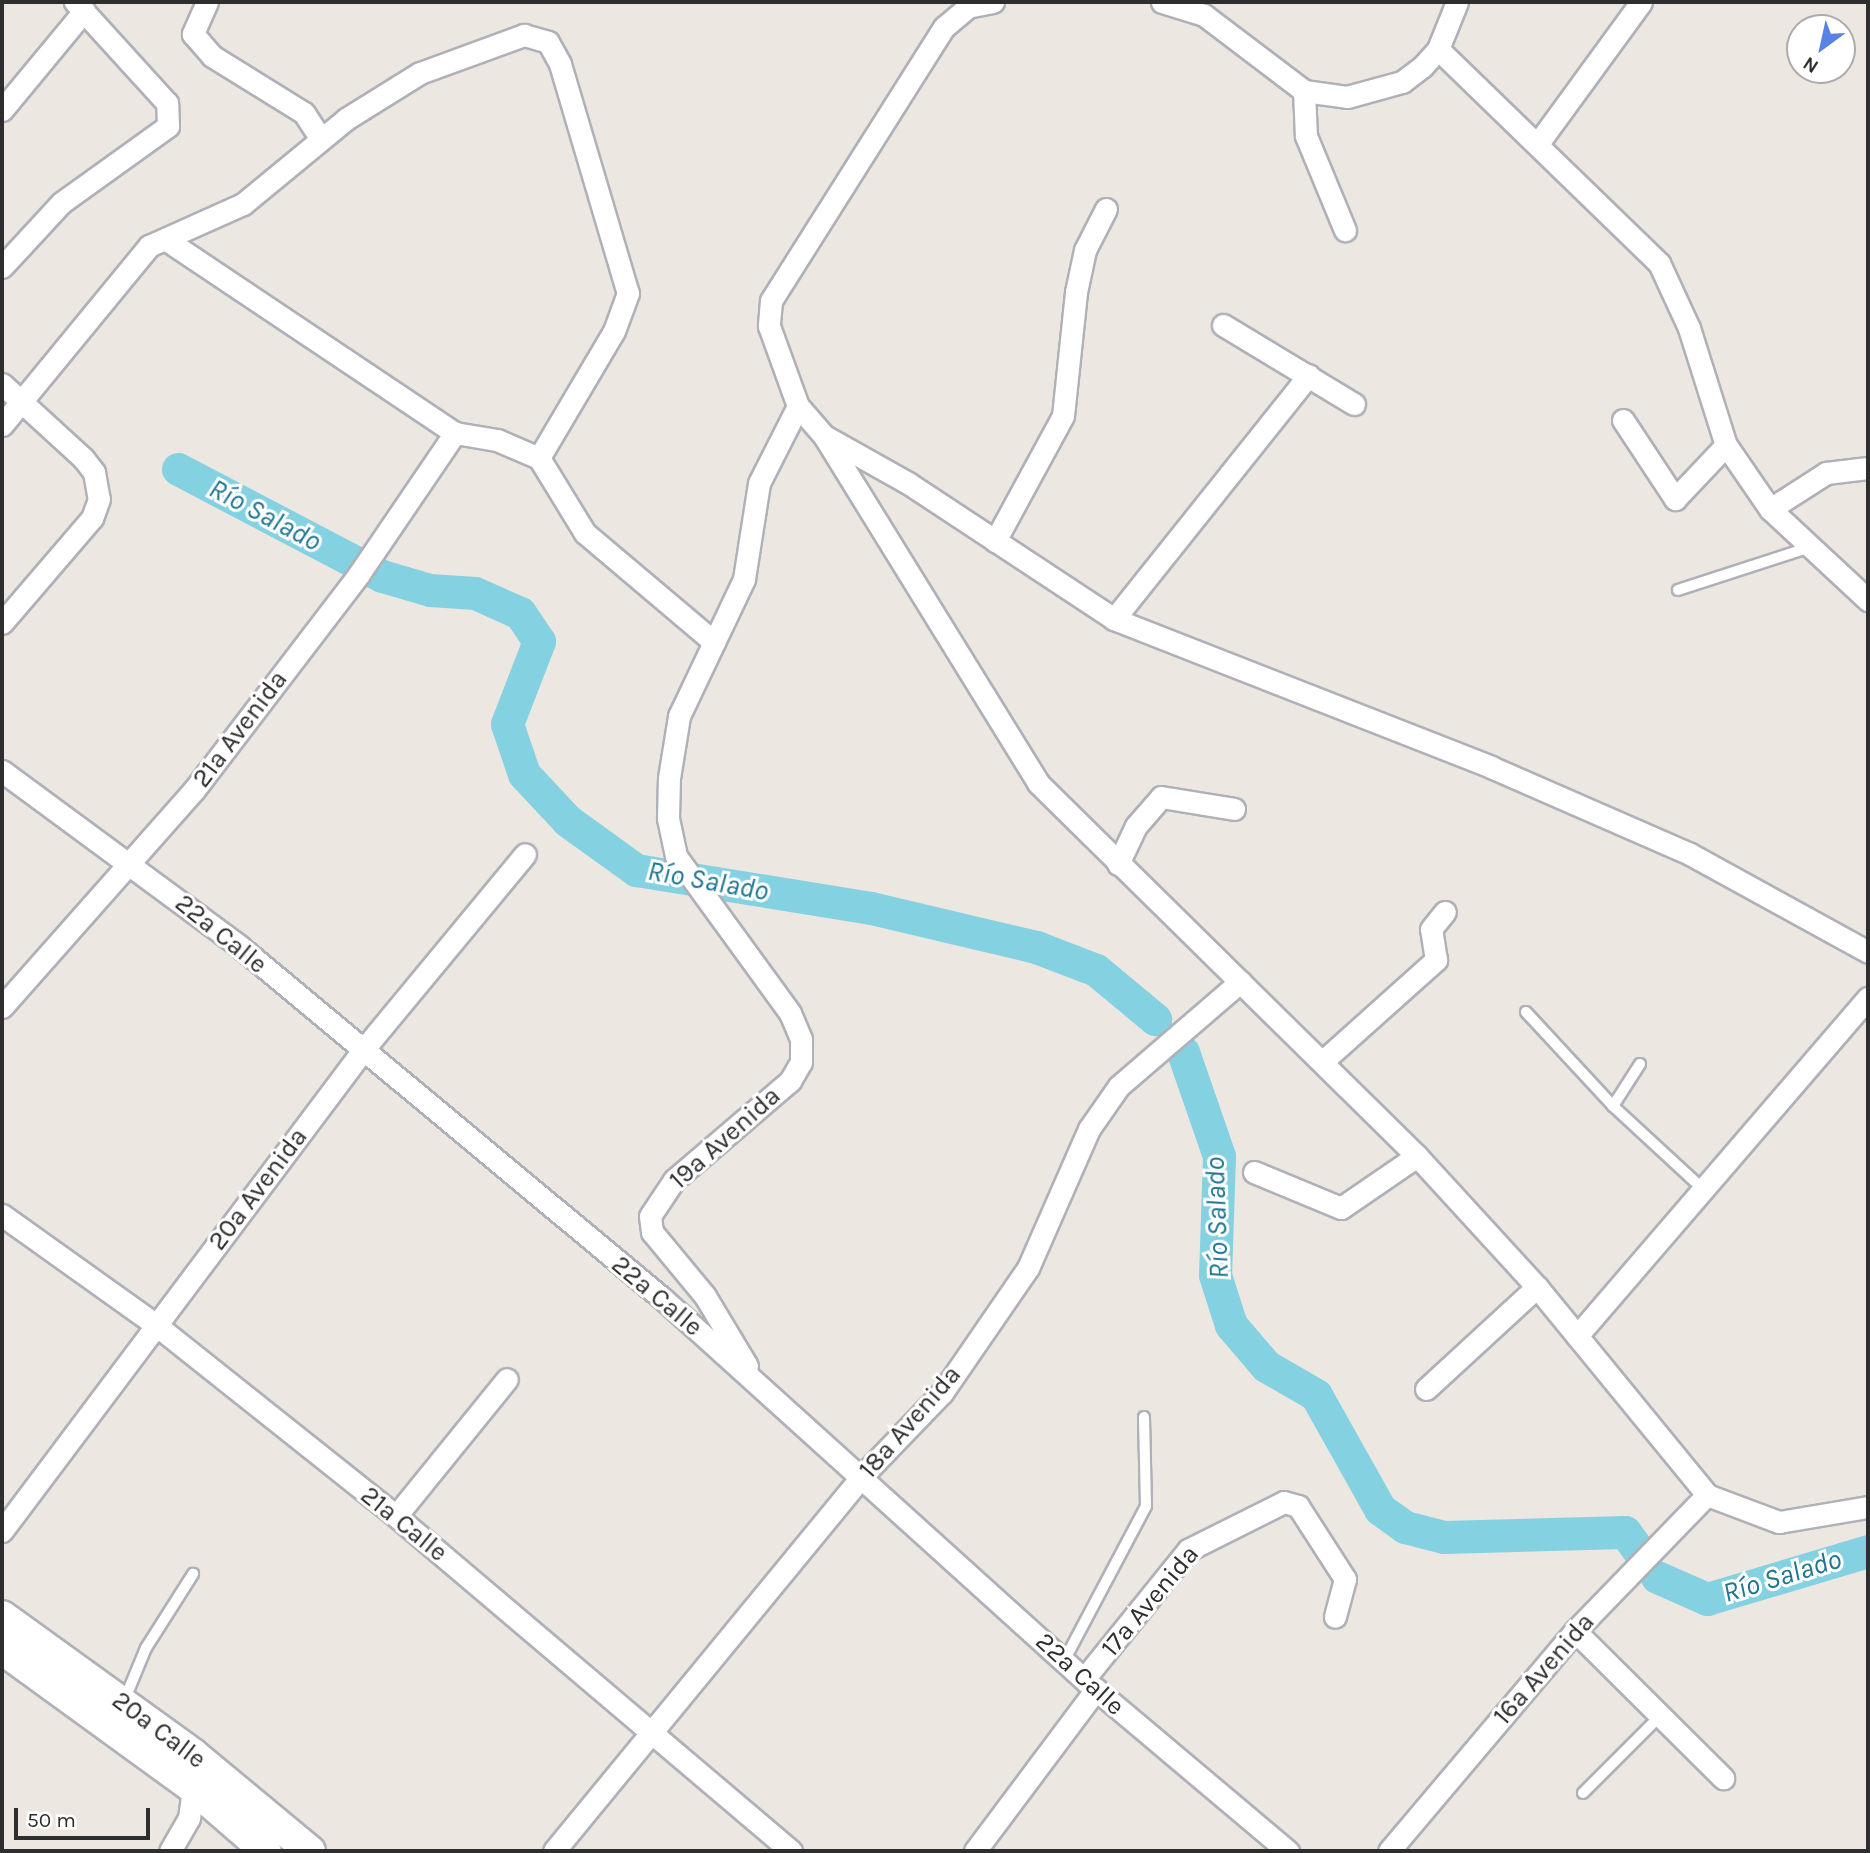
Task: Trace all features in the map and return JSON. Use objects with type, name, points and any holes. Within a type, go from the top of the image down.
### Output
[{"type":"main road","name":"20a Calle","points":[[2,1616],[123,1704],[310,1851]]},
{"type":"main road","name":"20a Calle","points":[[2,1649],[193,1788],[266,1851]]},
{"type":"street","points":[[207,2],[192,34],[212,56],[304,113],[321,139]]},
{"type":"street","points":[[993,2],[969,4],[944,27],[902,86],[771,301],[769,326],[798,406],[824,436],[848,480],[1038,783],[1118,864],[1323,1060],[1417,1156],[1537,1287],[1707,1495],[1779,1522],[1868,1507]]},
{"type":"street","points":[[1162,2],[1204,15],[1304,91],[1347,96],[1376,92],[1402,82],[1438,49],[1457,2]]},
{"type":"street","points":[[1539,142],[1641,2]]},
{"type":"street","points":[[2,110],[79,6],[167,103],[168,126],[61,203],[2,267]]},
{"type":"street","points":[[2,425],[136,260],[165,239],[243,204],[321,139],[420,73],[490,42],[524,35],[548,42],[572,100],[628,293],[614,331],[539,458]]},
{"type":"street","points":[[1438,49],[1539,142],[1659,263],[1689,328],[1726,445],[1770,509],[1807,548],[1868,600]]},
{"type":"street","points":[[1304,91],[1306,136],[1345,230]]},
{"type":"street","points":[[995,541],[1063,416],[1078,281],[1095,222],[1106,209]]},
{"type":"street","points":[[165,239],[455,433],[497,440],[539,458],[594,542],[714,642],[744,579],[759,484],[798,406]]},
{"type":"street","points":[[1223,325],[1309,374],[1354,404]]},
{"type":"street","points":[[1114,619],[1309,374]]},
{"type":"street","points":[[2,384],[94,472],[99,499],[92,518],[2,623]]},
{"type":"street","points":[[1623,420],[1675,499],[1726,445]]},
{"type":"street","name":"21a Avenida","points":[[2,1007],[194,790],[363,568],[455,433]]},
{"type":"street","points":[[824,436],[995,541],[1114,619],[1635,830],[1767,893],[1868,952]]},
{"type":"street","points":[[848,480],[849,464],[861,459]]},
{"type":"street","points":[[1770,509],[1826,474],[1868,468]]},
{"type":"street","name":"19a Avenida","points":[[714,642],[679,716],[668,818],[676,856],[698,894],[773,990],[801,1039],[801,1062],[790,1081],[674,1180],[650,1216],[652,1232],[705,1296],[751,1375]]},
{"type":"street","name":"22a Calle","points":[[2,771],[130,862],[363,1050],[751,1375],[1064,1661],[1288,1851]]},
{"type":"street","points":[[1118,864],[1136,826],[1161,797],[1234,809]]},
{"type":"street","name":"20a Avenida","points":[[2,1531],[363,1050],[525,854]]},
{"type":"street","points":[[1323,1060],[1436,960],[1431,929],[1445,912]]},
{"type":"street","name":"18a Avenida","points":[[554,1851],[862,1476],[942,1393],[1028,1268],[1089,1129],[1119,1086],[1240,982]]},
{"type":"street","points":[[1577,1336],[1868,998]]},
{"type":"street","points":[[1254,1172],[1341,1208],[1417,1156]]},
{"type":"street","name":"21a Calle","points":[[2,1215],[156,1325],[396,1516],[791,1851]]},
{"type":"street","points":[[1426,1389],[1537,1287]]},
{"type":"street","points":[[396,1516],[507,1379]]},
{"type":"street","name":"16a Avenida","points":[[1389,1851],[1575,1631],[1707,1495]]},
{"type":"street","name":"17a Avenida","points":[[975,1851],[1090,1684],[1188,1550],[1284,1502],[1298,1506],[1345,1579],[1335,1617]]},
{"type":"street","points":[[1575,1631],[1723,1778]]},
{"type":"street","points":[[170,1851],[189,1818],[193,1788]]},
{"type":"lane","points":[[1678,590],[1807,548]]},
{"type":"lane","points":[[1526,1012],[1613,1106],[1703,1190]]},
{"type":"lane","points":[[1613,1106],[1640,1064]]},
{"type":"lane","points":[[1064,1661],[1146,1506],[1143,1417]]},
{"type":"lane","points":[[123,1704],[145,1648],[193,1574]]},
{"type":"lane","points":[[1583,1793],[1661,1715]]},
{"type":"waterway","name":"Río Salado","points":[[178,469],[382,576],[430,590],[475,593],[520,613],[539,641],[507,724],[524,774],[568,821],[636,870],[871,908],[1036,947],[1096,970],[1155,1019]]},
{"type":"waterway","name":"Río Salado","points":[[1183,1052],[1219,1156],[1215,1275],[1231,1325],[1266,1366],[1316,1395],[1380,1509],[1405,1527],[1444,1537],[1625,1532],[1643,1557]]},
{"type":"waterway","name":"Río Salado","points":[[1657,1577],[1707,1599],[1868,1551]]}]
